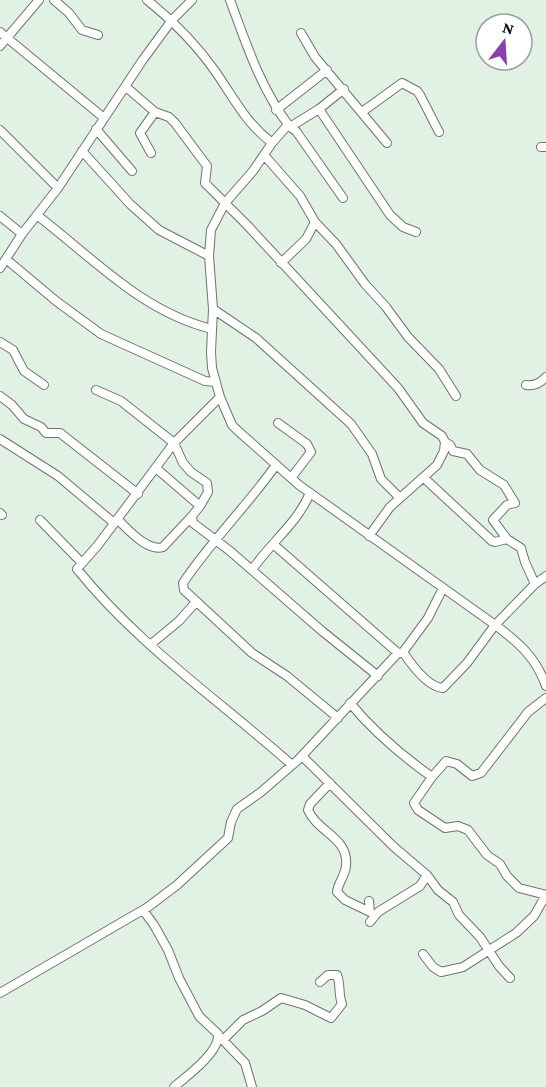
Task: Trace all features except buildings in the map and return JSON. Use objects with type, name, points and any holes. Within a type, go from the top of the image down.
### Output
[{"type":"street","points":[[0,46],[3,34],[39,0]]},
{"type":"street","points":[[54,0],[69,12],[82,30],[98,35]]},
{"type":"street","points":[[147,0],[172,20],[214,69],[250,124],[272,143]]},
{"type":"street","points":[[0,268],[22,234],[58,188],[172,20],[192,0]]},
{"type":"street","points":[[230,0],[252,60],[276,110],[290,127],[296,130],[343,198]]},
{"type":"street","points":[[300,33],[315,57],[387,143]]},
{"type":"street","points":[[3,34],[104,118]]},
{"type":"street","points":[[276,110],[327,70]]},
{"type":"street","points":[[362,112],[402,83],[417,91],[439,132]]},
{"type":"street","points":[[126,87],[155,112],[169,117],[175,123],[207,166],[205,183],[398,388],[427,428],[438,432],[453,451],[467,454],[480,470],[504,485],[515,502],[507,505],[493,520],[507,539],[521,548],[535,584]]},
{"type":"street","points":[[344,89],[319,109],[286,128],[225,203],[210,230],[209,256],[213,309],[212,368],[220,397],[232,425],[291,478],[520,644],[543,666],[546,686]]},
{"type":"street","points":[[319,109],[390,215],[403,227],[416,232]]},
{"type":"street","points":[[151,153],[140,134],[155,112]]},
{"type":"street","points":[[96,129],[132,171]]},
{"type":"street","points":[[0,130],[58,188]]},
{"type":"street","points":[[82,151],[130,204],[159,230],[209,256]]},
{"type":"street","points":[[264,155],[306,204],[315,222],[336,244],[408,337],[439,369],[456,396]]},
{"type":"street","points":[[0,216],[22,234]]},
{"type":"street","points":[[38,216],[132,292],[176,317],[212,329]]},
{"type":"street","points":[[281,263],[306,239],[315,222]]},
{"type":"street","points":[[6,259],[56,301],[101,334],[205,381],[216,382]]},
{"type":"street","points":[[213,309],[256,338],[351,424],[372,454],[381,479],[400,498]]},
{"type":"street","points":[[0,342],[13,350],[24,371],[44,385]]},
{"type":"street","points":[[526,385],[532,386],[546,376]]},
{"type":"street","points":[[0,439],[58,476],[148,545],[159,549],[163,547],[200,506],[208,492],[207,483],[183,463],[174,443],[121,401],[96,390]]},
{"type":"street","points":[[0,396],[12,405],[24,419],[40,427],[46,433],[60,433],[138,494]]},
{"type":"street","points":[[220,397],[174,443],[99,545],[77,569],[115,612],[150,645],[292,765]]},
{"type":"street","points":[[278,423],[307,444],[311,452],[291,478]]},
{"type":"street","points":[[369,536],[390,507],[424,478],[441,458],[445,442]]},
{"type":"street","points":[[276,465],[244,507],[214,539],[183,583],[184,590],[252,653],[286,676],[338,718]]},
{"type":"street","points":[[156,469],[200,506]]},
{"type":"street","points":[[424,478],[492,541],[507,539]]},
{"type":"street","points":[[252,570],[287,530],[306,503],[310,493]]},
{"type":"street","points":[[192,516],[193,523],[378,676]]},
{"type":"street","points":[[40,520],[82,563]]},
{"type":"street","points":[[273,544],[401,652],[418,672],[436,687],[443,688],[467,663],[495,625],[535,584],[546,576]]},
{"type":"street","points":[[0,993],[143,910],[177,885],[228,838],[231,822],[237,809],[261,792],[302,756],[401,652],[428,618],[443,588]]},
{"type":"street","points":[[150,645],[179,621],[196,602]]},
{"type":"street","points":[[423,954],[433,967],[441,972],[463,967],[516,933],[534,916],[546,895],[519,888],[507,876],[500,864],[487,855],[468,830],[458,826],[444,828],[418,810],[414,803],[446,761],[457,764],[472,776],[482,773],[528,712],[546,698]]},
{"type":"street","points":[[350,703],[395,750],[432,777]]},
{"type":"street","points":[[302,756],[453,902],[459,915],[480,937],[510,978]]},
{"type":"street","points":[[330,783],[310,804],[308,810],[311,817],[340,842],[345,851],[345,873],[337,887],[337,892],[345,900],[370,912],[369,901]]},
{"type":"street","points":[[370,922],[378,912],[420,886],[427,875]]},
{"type":"street","points":[[143,910],[168,950],[179,978],[199,1016],[245,1063],[252,1087]]},
{"type":"street","points":[[174,1087],[208,1056],[221,1037],[243,1020],[281,998],[305,1005],[331,1018],[342,1004],[339,995],[340,982],[337,975],[328,975],[320,982]]}]
